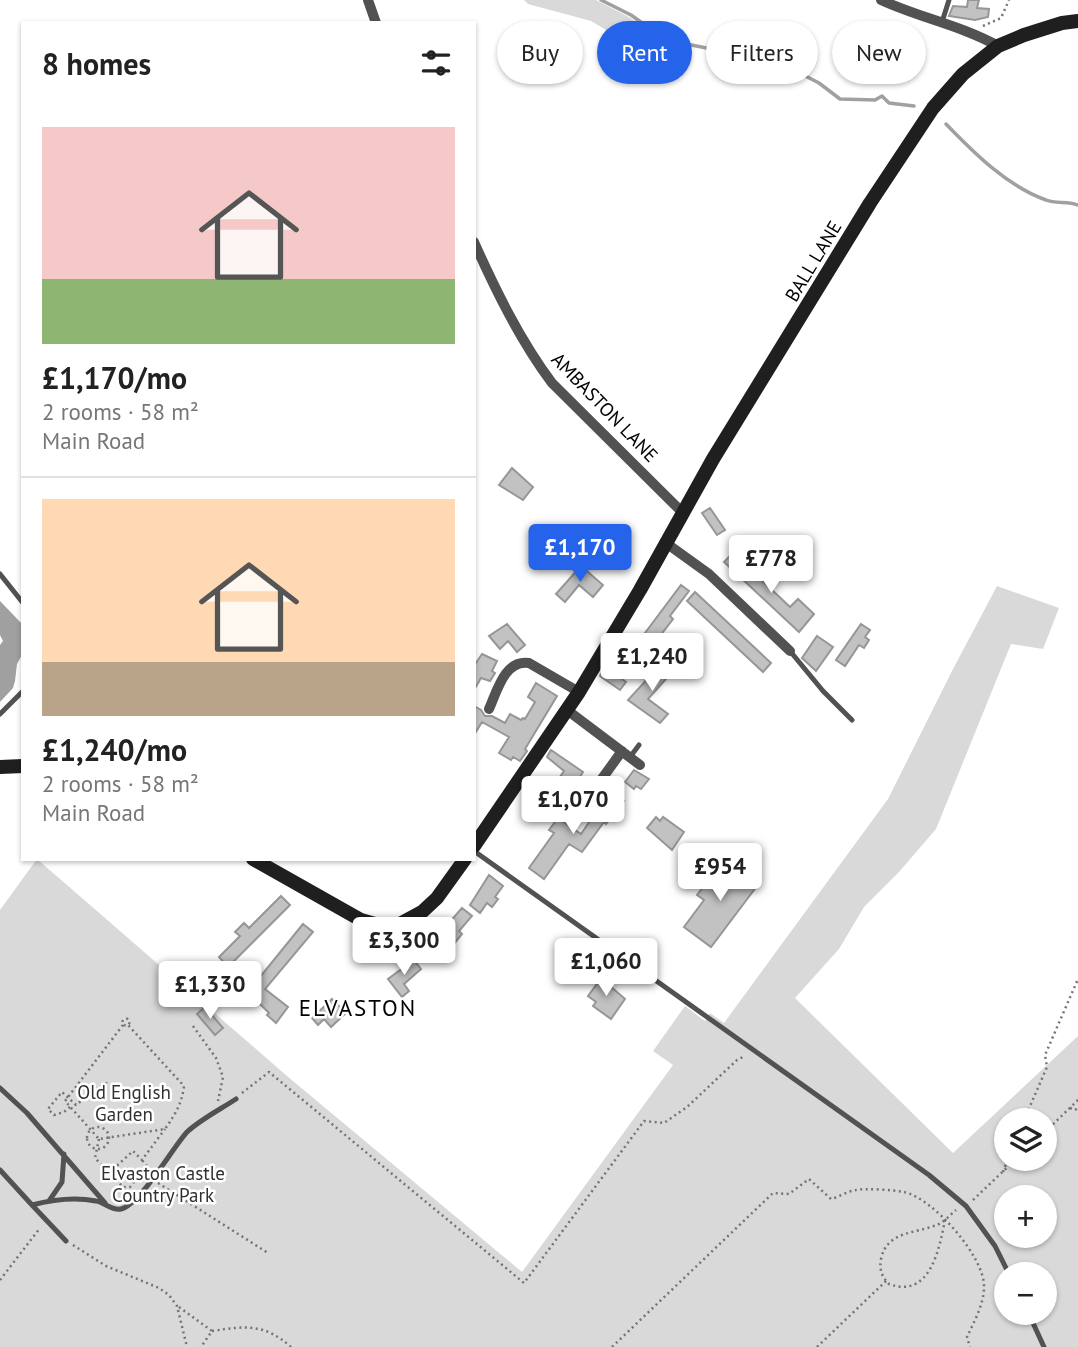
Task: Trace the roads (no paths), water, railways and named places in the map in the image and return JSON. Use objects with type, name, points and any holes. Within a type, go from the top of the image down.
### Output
[{"type":"main road","name":"BALL LANE","points":[[476,846],[579,692],[713,459],[910,141],[950,87],[975,62],[998,46],[1024,35],[1078,21]]},
{"type":"main road","points":[[0,767],[21,766]]},
{"type":"main road","points":[[257,861],[361,920],[382,926],[400,924],[422,912],[437,898],[464,861]]},
{"type":"street","points":[[368,0],[375,21]]},
{"type":"street","points":[[881,0],[971,31],[998,46]]},
{"type":"street","name":"AMBASTON LANE","points":[[476,246],[528,348],[552,383],[683,513]]},
{"type":"street","points":[[666,544],[709,574],[790,651]]},
{"type":"street","points":[[489,709],[510,668],[520,662],[529,663],[579,692]]},
{"type":"street","points":[[567,710],[640,765]]},
{"type":"street","points":[[568,812],[575,816],[626,754]]},
{"type":"lane","points":[[942,22],[949,0]]},
{"type":"lane","points":[[0,575],[21,601]]},
{"type":"lane","points":[[790,651],[823,691],[852,720]]},
{"type":"lane","points":[[0,714],[21,693]]},
{"type":"lane","points":[[626,754],[639,745]]},
{"type":"lane","points":[[476,850],[929,1174],[966,1206],[995,1246],[1003,1262]]},
{"type":"lane","points":[[0,1088],[27,1113],[107,1205]]},
{"type":"lane","points":[[32,1205],[49,1201],[97,1201],[122,1209],[153,1179],[188,1132],[236,1099]]},
{"type":"lane","points":[[49,1201],[62,1182],[64,1154]]},
{"type":"lane","points":[[0,1170],[66,1241]]},
{"type":"lane","points":[[1034,1325],[1044,1347]]},
{"type":"waterway","points":[[601,0],[631,15],[666,40],[732,53],[761,53],[819,83],[840,99],[875,100],[882,96],[889,103],[914,106]]},
{"type":"waterway","points":[[946,124],[980,157],[1018,186],[1050,201],[1078,205]]},
{"type":"district","name":"ELVASTON","points":[[358,1008]]},
{"type":"park label","name":"Old English Garden","points":[[124,1103]]},
{"type":"park label","name":"Elvaston Castle Country Park","points":[[163,1184]]}]
